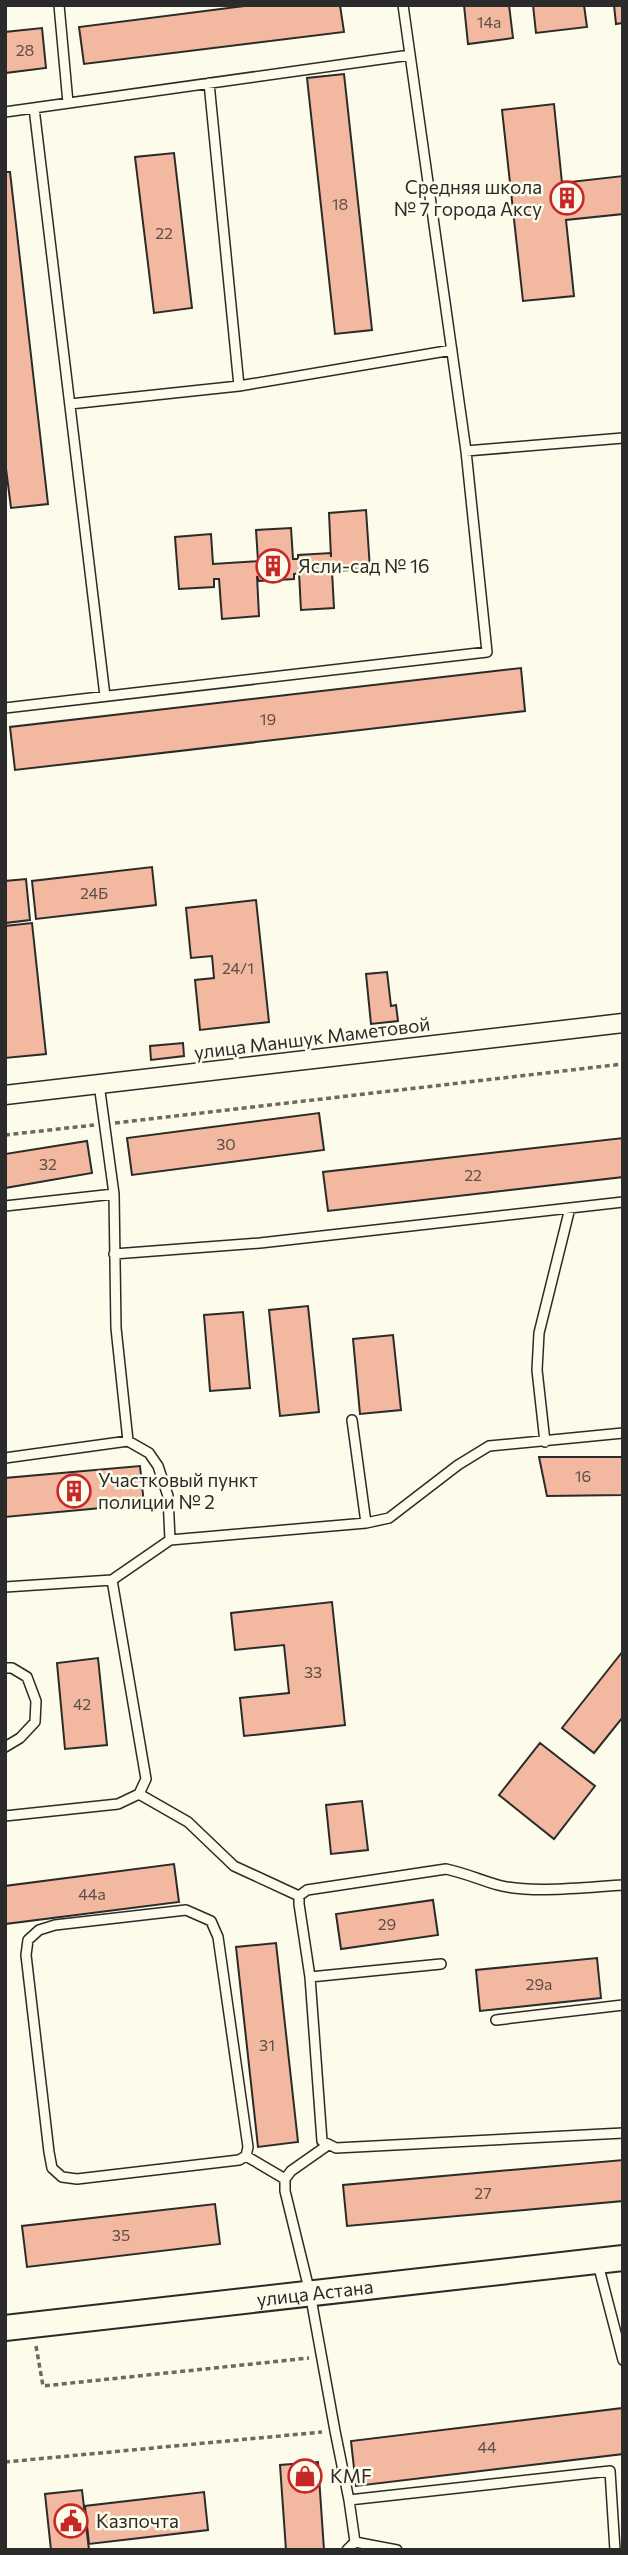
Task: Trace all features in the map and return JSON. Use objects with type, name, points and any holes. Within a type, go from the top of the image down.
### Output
[{"type":"street","name":"улица Маншук Маметовой","points":[[5,1095],[623,1023]]},
{"type":"street","name":"улица Астана","points":[[5,2328],[623,2258]]},
{"type":"lane","points":[[59,5],[68,103]]},
{"type":"lane","points":[[5,708],[487,652],[466,451],[403,5]]},
{"type":"lane","points":[[5,112],[410,55]]},
{"type":"lane","points":[[209,83],[239,386]]},
{"type":"lane","points":[[34,108],[105,696]]},
{"type":"lane","points":[[70,404],[239,386],[452,350]]},
{"type":"lane","points":[[466,451],[623,438]]},
{"type":"lane","points":[[99,1084],[114,1194],[116,1328],[128,1441]]},
{"type":"lane","points":[[5,1206],[114,1194]]},
{"type":"lane","points":[[114,1254],[260,1243],[623,1202]]},
{"type":"lane","points":[[545,1441],[537,1370],[540,1333],[570,1209]]},
{"type":"lane","points":[[352,1420],[366,1523]]},
{"type":"lane","points":[[5,1587],[112,1580],[170,1540],[366,1523],[389,1518],[458,1465],[489,1446],[623,1433]]},
{"type":"lane","points":[[5,1458],[128,1441],[149,1453],[158,1466],[168,1496],[170,1540]]},
{"type":"lane","points":[[5,1816],[118,1804],[139,1794],[146,1779],[112,1580]]},
{"type":"lane","points":[[5,1668],[12,1668],[27,1677],[36,1701],[36,1722],[20,1738],[5,1747]]},
{"type":"lane","points":[[139,1794],[188,1822],[234,1866],[299,1896]]},
{"type":"lane","points":[[299,1896],[307,1890],[446,1869],[467,1873],[500,1886],[549,1889],[623,1885]]},
{"type":"lane","points":[[299,1896],[310,1978],[322,2141],[328,2146],[336,2148],[623,2133]]},
{"type":"lane","points":[[186,1910],[211,1921],[218,1937],[247,2147],[246,2156],[239,2160],[77,2179],[62,2177],[52,2168],[26,1955],[28,1940],[39,1930],[55,1925],[186,1910]]},
{"type":"lane","points":[[310,1978],[441,1964]]},
{"type":"lane","points":[[496,2020],[623,2005]]},
{"type":"lane","points":[[328,2146],[291,2171],[285,2179],[285,2190],[310,2293],[355,2542]]},
{"type":"lane","points":[[246,2156],[285,2179]]},
{"type":"lane","points":[[598,2261],[623,2360]]},
{"type":"lane","points":[[349,2500],[623,2470]]},
{"type":"lane","points":[[610,2471],[615,2550]]},
{"type":"lane","points":[[355,2542],[397,2550]]},
{"type":"lane","points":[[347,2550],[355,2542]]},
{"type":"path","points":[[5,1135],[623,1064]]},
{"type":"path","points":[[33,2325],[43,2386],[322,2357]]},
{"type":"path","points":[[5,2462],[335,2431]]},
{"type":"building","points":[[252,5],[340,5],[344,32],[84,64],[79,27]]},
{"type":"building","points":[[464,5],[509,5],[513,38],[468,44]]},
{"type":"building","points":[[533,5],[584,5],[587,27],[536,33]]},
{"type":"building","points":[[614,5],[623,5],[623,23],[616,24]]},
{"type":"building","points":[[42,28],[46,68],[5,73],[5,32]]},
{"type":"building","points":[[344,74],[372,330],[335,334],[307,78]]},
{"type":"building","name":"Средняя школа № 7 города Аксу","points":[[554,104],[562,183],[623,176],[623,214],[566,220],[574,296],[523,301],[502,110]]},
{"type":"building","points":[[174,153],[192,308],[154,313],[135,157]]},
{"type":"building","points":[[5,172],[10,172],[48,504],[11,508],[5,461]]},
{"type":"building","name":"Ясли-сад № 16","points":[[366,510],[370,569],[332,571],[334,608],[301,610],[299,573],[294,574],[294,579],[259,581],[257,576],[259,616],[222,619],[219,579],[214,579],[214,587],[179,589],[175,537],[211,534],[213,564],[258,561],[256,530],[291,528],[293,559],[298,559],[298,555],[331,553],[329,513]]},
{"type":"building","points":[[521,668],[525,711],[15,770],[10,727]]},
{"type":"building","points":[[152,867],[156,905],[36,919],[32,881]]},
{"type":"building","points":[[26,879],[30,920],[5,923],[5,881]]},
{"type":"building","points":[[256,900],[269,1022],[200,1030],[195,980],[214,978],[212,956],[191,958],[186,908]]},
{"type":"building","points":[[32,923],[46,1054],[5,1058],[5,926]]},
{"type":"building","points":[[387,972],[391,1006],[396,1005],[398,1021],[371,1024],[366,974]]},
{"type":"building","points":[[183,1043],[184,1056],[151,1060],[150,1046]]},
{"type":"building","points":[[319,1113],[324,1150],[132,1175],[127,1138]]},
{"type":"building","points":[[623,1138],[623,1177],[328,1211],[323,1172]]},
{"type":"building","points":[[87,1141],[92,1173],[5,1188],[5,1154]]},
{"type":"building","points":[[308,1306],[319,1412],[280,1416],[269,1310]]},
{"type":"building","points":[[243,1312],[250,1388],[210,1391],[204,1315]]},
{"type":"building","points":[[393,1335],[401,1410],[360,1414],[353,1339]]},
{"type":"building","points":[[539,1457],[623,1457],[623,1495],[547,1496]]},
{"type":"building","name":"Участковый пункт полиции № 2","points":[[140,1466],[144,1504],[5,1517],[5,1478]]},
{"type":"building","points":[[332,1602],[345,1725],[244,1736],[240,1698],[289,1693],[284,1645],[235,1650],[231,1613]]},
{"type":"building","points":[[623,1651],[623,1717],[594,1753],[562,1728]]},
{"type":"building","points":[[98,1658],[107,1745],[65,1749],[57,1663]]},
{"type":"building","points":[[540,1743],[595,1786],[554,1839],[499,1795]]},
{"type":"building","points":[[362,1801],[368,1850],[331,1854],[326,1805]]},
{"type":"building","points":[[174,1864],[179,1902],[5,1924],[5,1886]]},
{"type":"building","points":[[433,1900],[438,1935],[341,1949],[336,1914]]},
{"type":"building","points":[[276,1943],[298,2142],[258,2147],[236,1947]]},
{"type":"building","points":[[597,1958],[601,1998],[480,2011],[476,1970]]},
{"type":"building","points":[[623,2160],[623,2201],[347,2226],[343,2185]]},
{"type":"building","points":[[215,2204],[220,2244],[27,2267],[22,2226]]},
{"type":"building","points":[[623,2408],[623,2454],[356,2486],[351,2441]]},
{"type":"building","points":[[318,2462],[324,2550],[286,2550],[280,2465]]},
{"type":"building","points":[[82,2490],[89,2550],[51,2550],[45,2494]]},
{"type":"building","points":[[204,2492],[208,2530],[89,2544],[85,2506]]},
{"type":"place","name":"Средняя школа № 7 города Аксу","points":[[567,198]]},
{"type":"place","name":"Ясли-сад № 16","points":[[273,566]]},
{"type":"place","name":"Участковый пункт полиции № 2","points":[[74,1491]]},
{"type":"place","name":"KMF","points":[[305,2476]]},
{"type":"place","name":"Казпочта","points":[[71,2521]]}]
